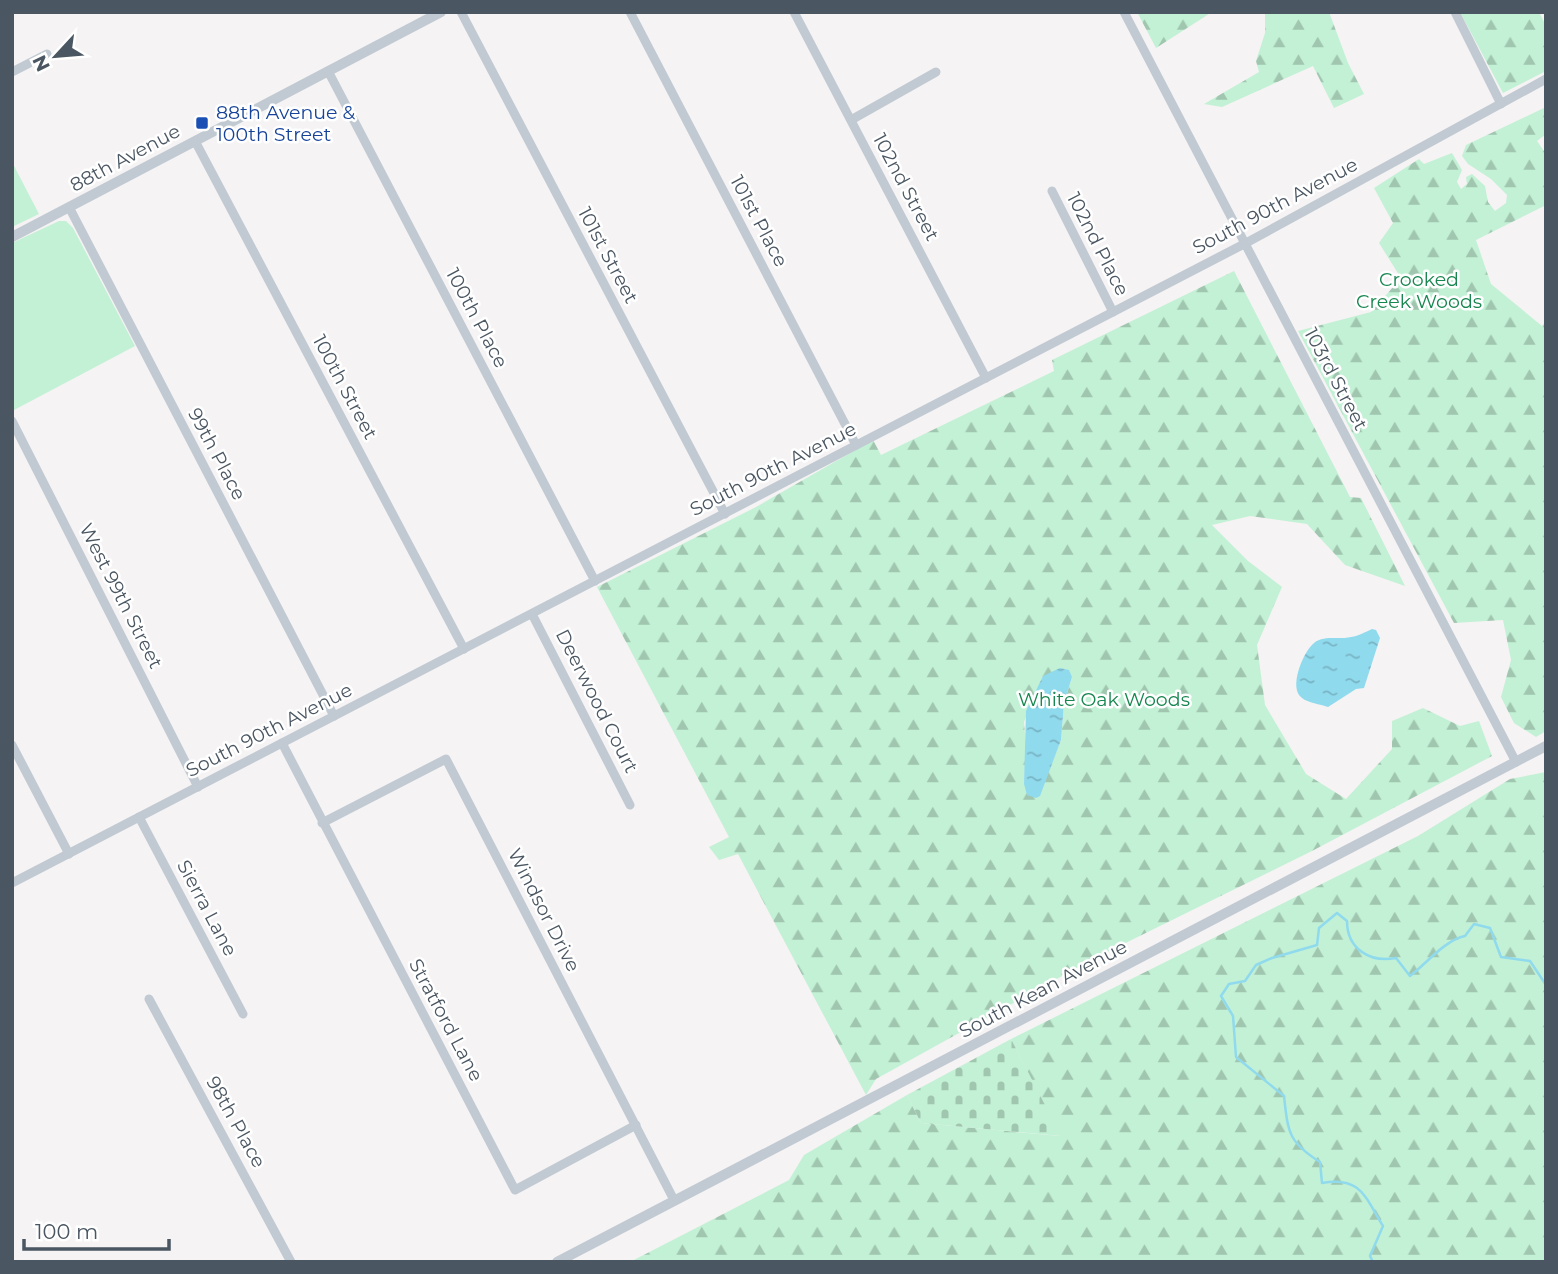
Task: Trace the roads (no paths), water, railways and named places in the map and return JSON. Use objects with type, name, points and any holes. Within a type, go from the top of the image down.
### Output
[{"type":"street","name":"88th Avenue","points":[[12,237],[441,12]]},
{"type":"street","name":"101st Street","points":[[461,12],[725,514]]},
{"type":"street","name":"101st Place","points":[[630,12],[856,445]]},
{"type":"street","name":"102nd Street","points":[[794,12],[986,378]]},
{"type":"street","name":"103rd Street","points":[[1124,12],[1516,762]]},
{"type":"street","points":[[1455,12],[1501,104]]},
{"type":"street","points":[[12,72],[47,54]]},
{"type":"street","name":"100th Place","points":[[328,71],[595,581]]},
{"type":"street","points":[[851,120],[936,72]]},
{"type":"street","name":"South 90th Avenue","points":[[12,883],[1246,243],[1546,79]]},
{"type":"street","name":"100th Street","points":[[195,141],[464,649]]},
{"type":"street","name":"102nd Place","points":[[1052,191],[1113,312]]},
{"type":"street","name":"99th Place","points":[[69,207],[334,716]]},
{"type":"street","name":"West 99th Street","points":[[12,421],[198,787]]},
{"type":"street","name":"Deerwood Court","points":[[532,614],[630,805]]},
{"type":"street","name":"Stratford Lane","points":[[282,743],[515,1190],[636,1125]]},
{"type":"street","points":[[12,746],[69,854]]},
{"type":"street","name":"South Kean Avenue","points":[[557,1262],[1546,746]]},
{"type":"street","name":"Windsor Drive","points":[[322,823],[446,759],[674,1200]]},
{"type":"street","name":"Sierra Lane","points":[[139,817],[243,1014]]},
{"type":"street","name":"98th Place","points":[[149,999],[291,1262]]},
{"type":"water","points":[[1376,630],[1380,638],[1364,688],[1356,689],[1328,707],[1302,698],[1296,686],[1297,679],[1302,662],[1314,643],[1322,639],[1346,638]]},
{"type":"water","points":[[1060,668],[1069,670],[1072,677],[1064,703],[1061,740],[1040,796],[1036,798],[1027,795],[1024,784],[1026,711],[1043,676]]},
{"type":"waterway","points":[[1373,1262],[1370,1256],[1383,1226],[1366,1198],[1354,1186],[1335,1182],[1322,1183],[1320,1162],[1301,1148],[1291,1135],[1284,1096],[1236,1057],[1233,1016],[1221,996],[1229,984],[1245,981],[1256,965],[1317,945],[1319,928],[1337,913],[1347,921],[1351,939],[1362,952],[1377,958],[1396,958],[1410,976],[1443,947],[1465,936],[1474,924],[1490,928],[1501,957],[1530,961],[1546,985]]},
{"type":"place","name":"88th Avenue & 100th Street","points":[[202,123]]},
{"type":"park label","name":"Crooked Creek Woods","points":[[1419,290]]},
{"type":"park label","name":"White Oak Woods","points":[[1104,699]]}]
